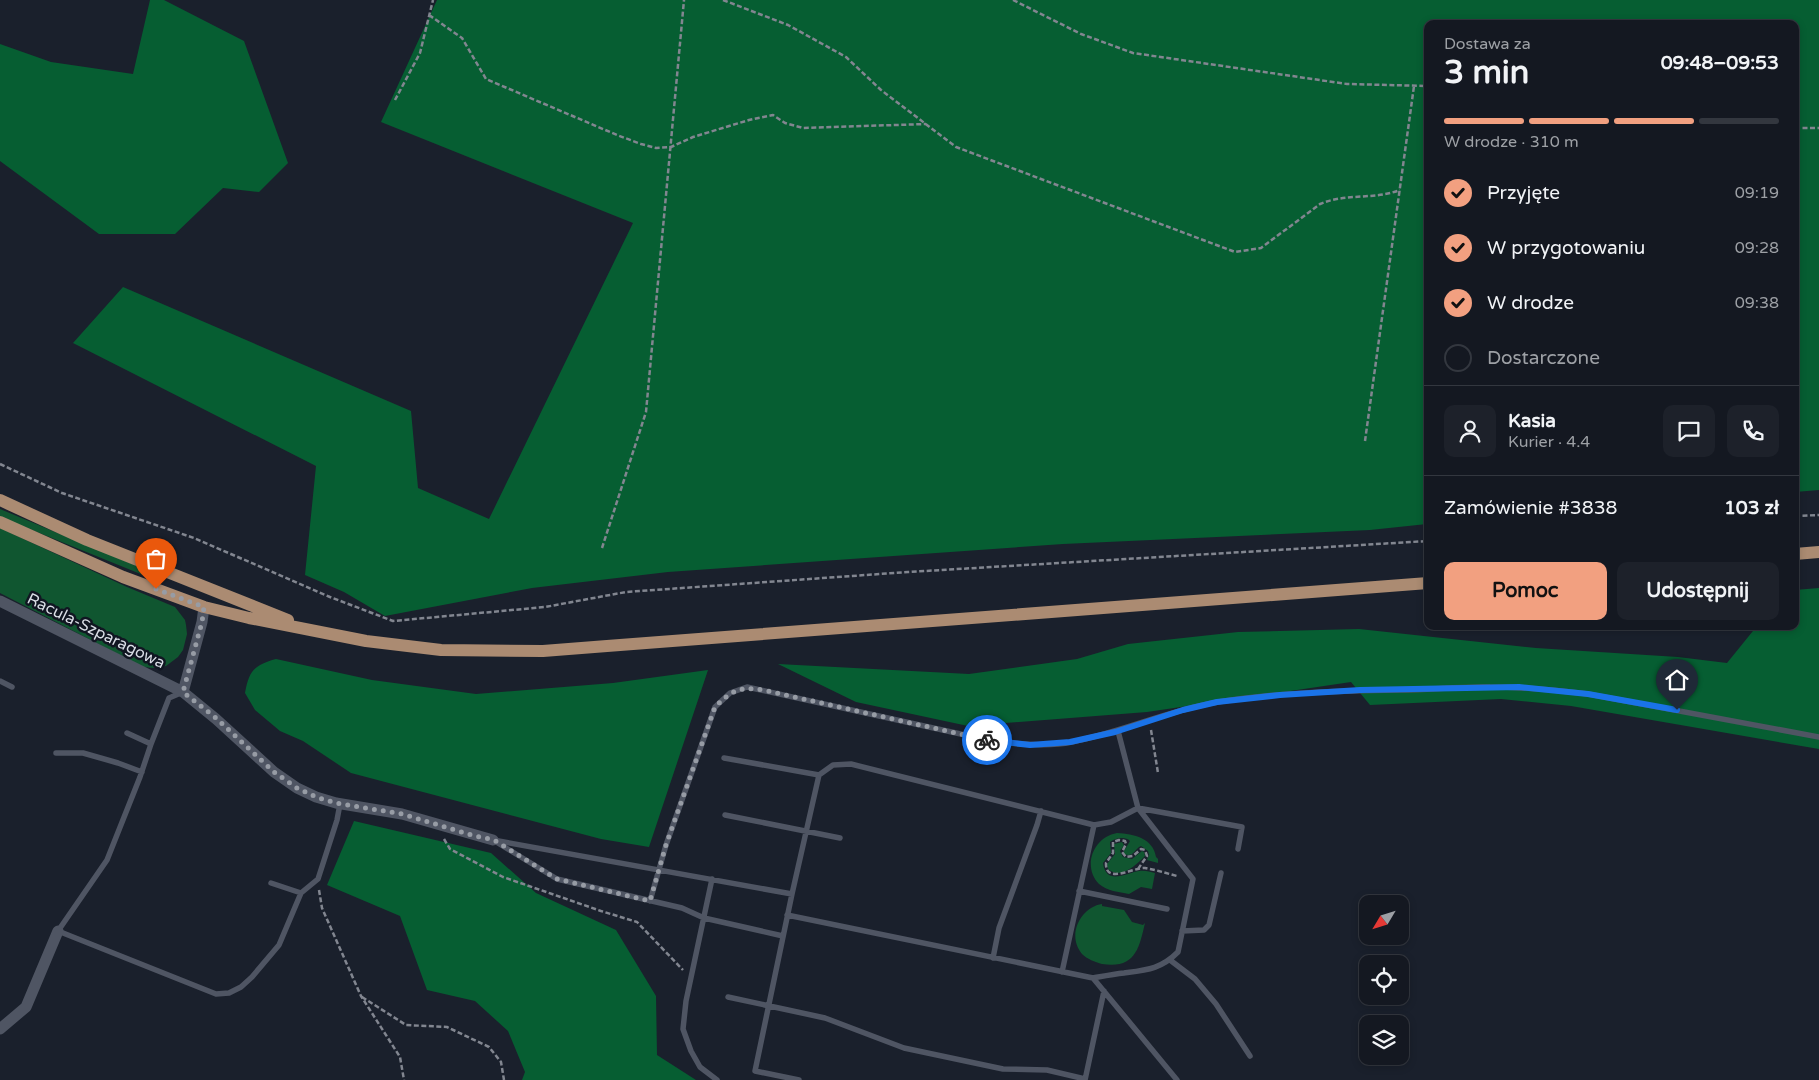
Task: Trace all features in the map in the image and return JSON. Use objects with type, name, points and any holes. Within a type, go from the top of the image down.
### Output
[{"type":"main road","points":[[0,500],[87,540],[309,629]]},
{"type":"main road","points":[[0,522],[123,577],[204,607],[249,618],[366,641],[441,650],[544,651],[1424,583]]},
{"type":"main road","points":[[1799,554],[1819,552]]},
{"type":"street","name":"Racula-Szparagowa","points":[[0,601],[183,692],[216,718],[274,772],[297,788],[316,797],[340,804],[402,814],[494,840]]},
{"type":"street","points":[[183,692],[202,622],[204,607]]},
{"type":"street","points":[[0,1029],[26,1007],[58,931]]},
{"type":"lane","points":[[0,681],[12,687]]},
{"type":"lane","points":[[650,901],[658,870],[690,772],[715,707],[730,693],[748,687],[997,742],[1030,745],[1070,742],[1118,731],[1217,702],[1248,698],[1360,690],[1519,687],[1597,696],[1819,737]]},
{"type":"lane","points":[[183,692],[169,698],[107,860],[58,931],[216,994],[229,993],[241,987],[252,977],[279,945],[300,893],[318,879],[337,820],[340,804]]},
{"type":"lane","points":[[788,915],[1093,978],[1145,971],[1162,965],[1178,952],[1193,879],[1138,808],[1118,731]]},
{"type":"lane","points":[[127,733],[151,744]]},
{"type":"lane","points":[[56,753],[83,753],[142,772]]},
{"type":"lane","points":[[724,758],[819,775]]},
{"type":"lane","points":[[799,1080],[755,1071],[819,775],[833,765],[851,764],[1094,825],[1111,822],[1138,808],[1242,827],[1238,849]]},
{"type":"lane","points":[[993,958],[999,928],[1037,825],[1040,811]]},
{"type":"lane","points":[[725,814],[840,838]]},
{"type":"lane","points":[[1062,972],[1094,825]]},
{"type":"lane","points":[[494,840],[792,894]]},
{"type":"lane","points":[[494,840],[557,879],[682,908],[704,918],[783,936]]},
{"type":"lane","points":[[1182,931],[1204,930],[1209,925],[1221,873]]},
{"type":"lane","points":[[712,879],[690,979],[683,1029],[691,1052],[700,1067],[717,1080]]},
{"type":"lane","points":[[271,883],[300,893]]},
{"type":"lane","points":[[1079,891],[1167,909]]},
{"type":"lane","points":[[1170,960],[1195,979],[1216,1004],[1250,1056]]},
{"type":"lane","points":[[1093,978],[1177,1080]]},
{"type":"lane","points":[[728,997],[825,1018],[904,1048],[1003,1069],[1047,1070],[1085,1079],[1104,991]]},
{"type":"path","points":[[395,100],[420,54],[433,0]]},
{"type":"path","points":[[602,548],[646,412],[684,0]]},
{"type":"path","points":[[723,0],[788,25],[846,57],[881,90],[956,147],[1235,252],[1262,248],[1320,204],[1331,199],[1388,194],[1400,190]]},
{"type":"path","points":[[1013,0],[1080,34],[1132,53],[1347,84],[1424,86]]},
{"type":"path","points":[[429,15],[462,38],[486,79],[617,135],[656,148],[670,147],[693,137],[749,120],[773,116],[785,123],[803,128],[926,124]]},
{"type":"path","points":[[1365,441],[1414,85]]},
{"type":"path","points":[[1799,128],[1819,128]]},
{"type":"path","points":[[0,464],[62,493],[194,538],[330,597],[393,621],[545,607],[626,592],[918,571],[1424,541]]},
{"type":"path","points":[[1799,516],[1819,515]]},
{"type":"path","points":[[1148,721],[1153,737],[1158,773]]},
{"type":"path","points":[[438,824],[441,835],[450,849],[503,877],[601,912],[637,922],[690,979]]},
{"type":"path","points":[[1138,869],[1146,856],[1145,850],[1141,849],[1133,856],[1126,857],[1122,852],[1126,844],[1125,841],[1113,842],[1113,854],[1106,863],[1108,872],[1116,875],[1145,868],[1193,879]]},
{"type":"path","points":[[318,879],[322,908],[361,996],[400,1057],[404,1080]]},
{"type":"path","points":[[361,996],[406,1026],[447,1027],[489,1047],[501,1062],[504,1080]]},
{"type":"green space","points":[[150,0],[164,0],[244,41],[288,163],[259,192],[223,188],[175,234],[99,234],[0,161],[0,44],[51,62],[133,74]]},
{"type":"green space","points":[[437,0],[1819,0],[1819,490],[1799,492],[1799,20],[1424,20],[1424,524],[1370,530],[1063,544],[668,572],[532,588],[385,616],[344,592],[305,575],[316,466],[73,343],[123,287],[411,411],[418,488],[489,519],[633,223],[381,122]]},
{"type":"green space","points":[[0,509],[156,574],[153,579],[0,517]]},
{"type":"green space","points":[[0,528],[127,587],[175,607],[185,620],[186,625],[187,634],[183,650],[178,657],[166,666],[143,667],[0,593]]},
{"type":"green space","points":[[1819,588],[1819,749],[1571,706],[1501,699],[1370,705],[1351,682],[1147,712],[968,726],[856,702],[778,664],[969,674],[1077,659],[1128,644],[1238,632],[1359,629],[1536,648],[1678,657],[1727,663],[1754,630],[1799,630],[1799,590]]},
{"type":"green space","points":[[276,659],[372,680],[476,694],[613,683],[708,670],[649,847],[601,839],[351,773],[303,741],[280,731],[255,710],[245,693],[248,679],[254,670],[262,664]]},
{"type":"green space","points":[[354,821],[491,853],[536,893],[616,930],[656,996],[657,1055],[696,1080],[522,1080],[525,1072],[508,1031],[475,1001],[427,990],[400,916],[327,885]]},
{"type":"green space","points":[[1117,833],[1130,834],[1147,841],[1158,859],[1158,863],[1147,860],[1148,851],[1141,846],[1130,855],[1124,854],[1130,841],[1126,838],[1120,838],[1110,842],[1111,853],[1103,863],[1105,870],[1112,876],[1141,871],[1155,873],[1152,889],[1141,887],[1129,894],[1117,892],[1102,886],[1094,877],[1091,861],[1096,846],[1102,840]]},
{"type":"green space","points":[[1122,842],[1124,845],[1120,851],[1123,857],[1132,859],[1142,851],[1145,856],[1128,870],[1118,873],[1113,872],[1108,869],[1107,864],[1115,854],[1114,844]]},
{"type":"green space","points":[[1102,904],[1102,906],[1124,910],[1132,922],[1143,925],[1145,923],[1134,955],[1122,963],[1113,965],[1102,964],[1086,957],[1077,947],[1076,931],[1082,916],[1094,906]]},
{"type":"way so far","points":[[156,589],[204,607],[202,622],[183,692],[216,718],[274,772],[297,788],[316,797],[336,803],[402,814],[494,840],[557,879],[650,901],[658,870],[690,772],[715,707],[730,693],[748,687],[987,740]]},
{"type":"route","points":[[987,740],[1030,745],[1070,742],[1115,732],[1183,710],[1217,702],[1280,695],[1360,690],[1519,687],[1588,694],[1677,710]]}]
